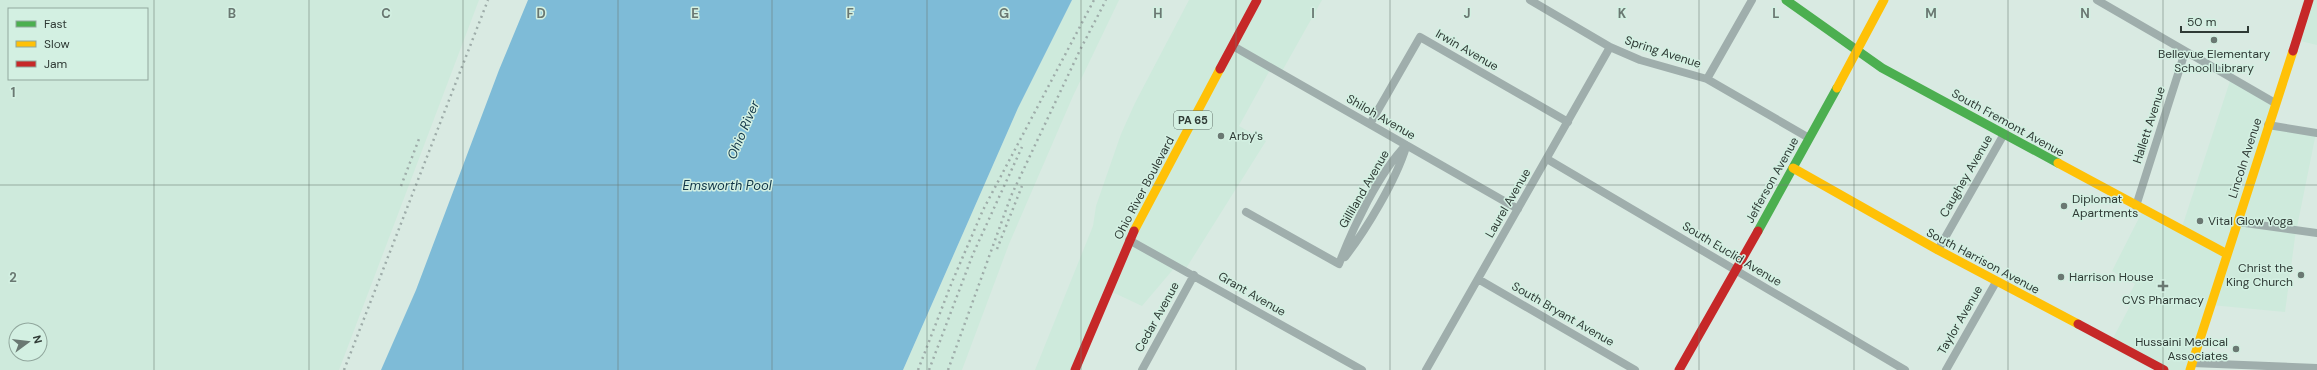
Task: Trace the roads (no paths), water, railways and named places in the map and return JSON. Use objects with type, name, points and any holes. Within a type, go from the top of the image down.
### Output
[{"type":"main road","name":"Ohio River Boulevard","points":[[1075,370],[1129,240],[1257,0]]},
{"type":"main road","name":"South Fremont Avenue","points":[[1786,0],[1882,68],[2227,254]]},
{"type":"main road","name":"Jefferson Avenue","points":[[1679,370],[1793,168],[1856,49],[1884,0]]},
{"type":"main road","name":"Lincoln Avenue","points":[[2191,367],[2308,0]]},
{"type":"main road","name":"South Harrison Avenue","points":[[1793,168],[1996,282],[2164,370]]},
{"type":"street","name":"Spring Avenue","points":[[1530,0],[1610,47],[1640,60],[1707,79]]},
{"type":"street","points":[[1752,0],[1707,79],[1809,138]]},
{"type":"street","points":[[2097,0],[2275,103]]},
{"type":"street","name":"Irwin Avenue","points":[[1370,124],[1420,37],[1568,122]]},
{"type":"street","name":"Shiloh Avenue","points":[[1233,46],[1518,209]]},
{"type":"street","name":"Laurel Avenue","points":[[1426,370],[1610,47]]},
{"type":"street","name":"Hallett Avenue","points":[[2136,206],[2186,52]]},
{"type":"street","points":[[2268,125],[2317,133]]},
{"type":"street","name":"Caughey Avenue","points":[[1938,250],[2004,134]]},
{"type":"street","name":"Gilliland Avenue","points":[[1246,212],[1339,264],[1355,243],[1397,170],[1406,145]]},
{"type":"street","name":"South Euclid Avenue","points":[[1547,159],[1904,370]]},
{"type":"street","points":[[2238,222],[2317,233]]},
{"type":"street","name":"Grant Avenue","points":[[1129,240],[1362,370]]},
{"type":"street","name":"Cedar Avenue","points":[[1142,370],[1194,275]]},
{"type":"street","name":"South Bryant Avenue","points":[[1478,279],[1635,370]]},
{"type":"street","name":"Taylor Avenue","points":[[1946,370],[1996,282]]},
{"type":"street","points":[[2191,367],[2317,368]]},
{"type":"water","name":"Emsworth Pool","points":[[528,0],[1072,0],[1018,108],[903,370],[381,370],[416,290],[499,70]]},
{"type":"railway","points":[[344,370],[488,0]]},
{"type":"railway","points":[[918,370],[952,282],[983,210],[1094,0]]},
{"type":"railway","points":[[948,370],[1011,196],[1080,50],[1106,0]]},
{"type":"railway","points":[[401,186],[419,139]]},
{"type":"railway","points":[[929,370],[973,254],[1022,147]]},
{"type":"railway","points":[[997,249],[1022,186]]},
{"type":"place","name":"Bellevue Elementary School Library","points":[[2214,40]]},
{"type":"place","name":"Arby's","points":[[1221,136]]},
{"type":"place","name":"Diplomat Apartments","points":[[2064,206]]},
{"type":"place","name":"Vital Glow Yoga","points":[[2200,221]]},
{"type":"place","name":"Christ the King Church","points":[[2301,275]]},
{"type":"place","name":"Harrison House","points":[[2061,277]]},
{"type":"place","name":"CVS Pharmacy","points":[[2163,286]]},
{"type":"place","name":"Hussaini Medical Associates","points":[[2236,349]]},
{"type":"water label","name":"Ohio River","points":[[743,130]]}]
